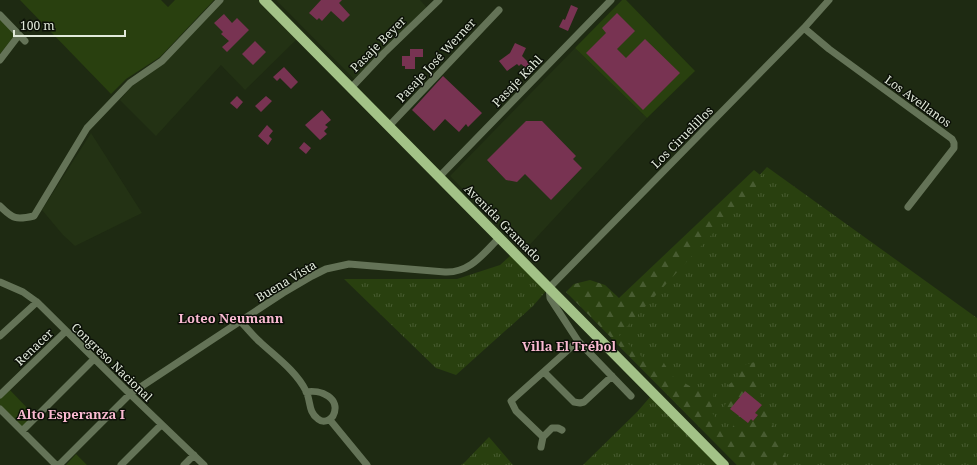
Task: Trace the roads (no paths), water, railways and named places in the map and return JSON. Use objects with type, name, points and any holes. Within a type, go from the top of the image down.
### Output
[{"type":"main road","name":"Avenida Gramado","points":[[264,0],[724,465]]},
{"type":"street","points":[[0,206],[11,217],[20,219],[34,216],[87,128],[130,83],[162,61],[220,0]]},
{"type":"street","name":"Pasaje Beyer","points":[[351,88],[384,53],[439,0]]},
{"type":"street","name":"Pasaje Kahl","points":[[439,177],[611,0]]},
{"type":"street","name":"Los Ciruelillos","points":[[548,288],[804,28],[829,0]]},
{"type":"street","name":"Pasaje José Werner","points":[[389,126],[499,10]]},
{"type":"street","points":[[0,15],[25,41]]},
{"type":"street","name":"Los Avellanos","points":[[804,28],[847,62],[952,139],[954,148],[908,207]]},
{"type":"street","points":[[0,60],[19,35]]},
{"type":"street","name":"Buena Vista","points":[[58,465],[130,394],[283,293],[326,269],[341,265],[357,264],[445,272],[457,271],[474,264],[499,238]]},
{"type":"street","name":"Congreso Nacional","points":[[0,282],[23,292],[37,302],[66,332],[204,465]]},
{"type":"street","points":[[548,288],[550,298],[578,341],[631,396]]},
{"type":"street","points":[[0,336],[37,302]]},
{"type":"street","points":[[241,322],[259,342],[288,368],[306,392],[313,414],[319,420],[325,422],[330,420],[335,411],[334,404],[330,397],[325,393],[311,391],[306,392]]},
{"type":"street","name":"Renacer","points":[[0,395],[66,332]]},
{"type":"street","points":[[543,437],[516,410],[511,401],[578,341]]},
{"type":"street","points":[[22,431],[94,359]]},
{"type":"street","points":[[544,372],[574,402],[580,403],[584,402],[612,376]]},
{"type":"street","points":[[0,408],[58,465]]},
{"type":"street","points":[[330,420],[367,465]]},
{"type":"street","points":[[121,465],[162,425]]},
{"type":"street","points":[[541,447],[543,437],[552,428],[562,430]]},
{"type":"street","points":[[184,465],[194,455]]},
{"type":"district","name":"Loteo Neumann","points":[[231,318]]},
{"type":"district","name":"Villa El Trébol","points":[[569,346]]},
{"type":"district","name":"Alto Esperanza I","points":[[71,414]]}]
